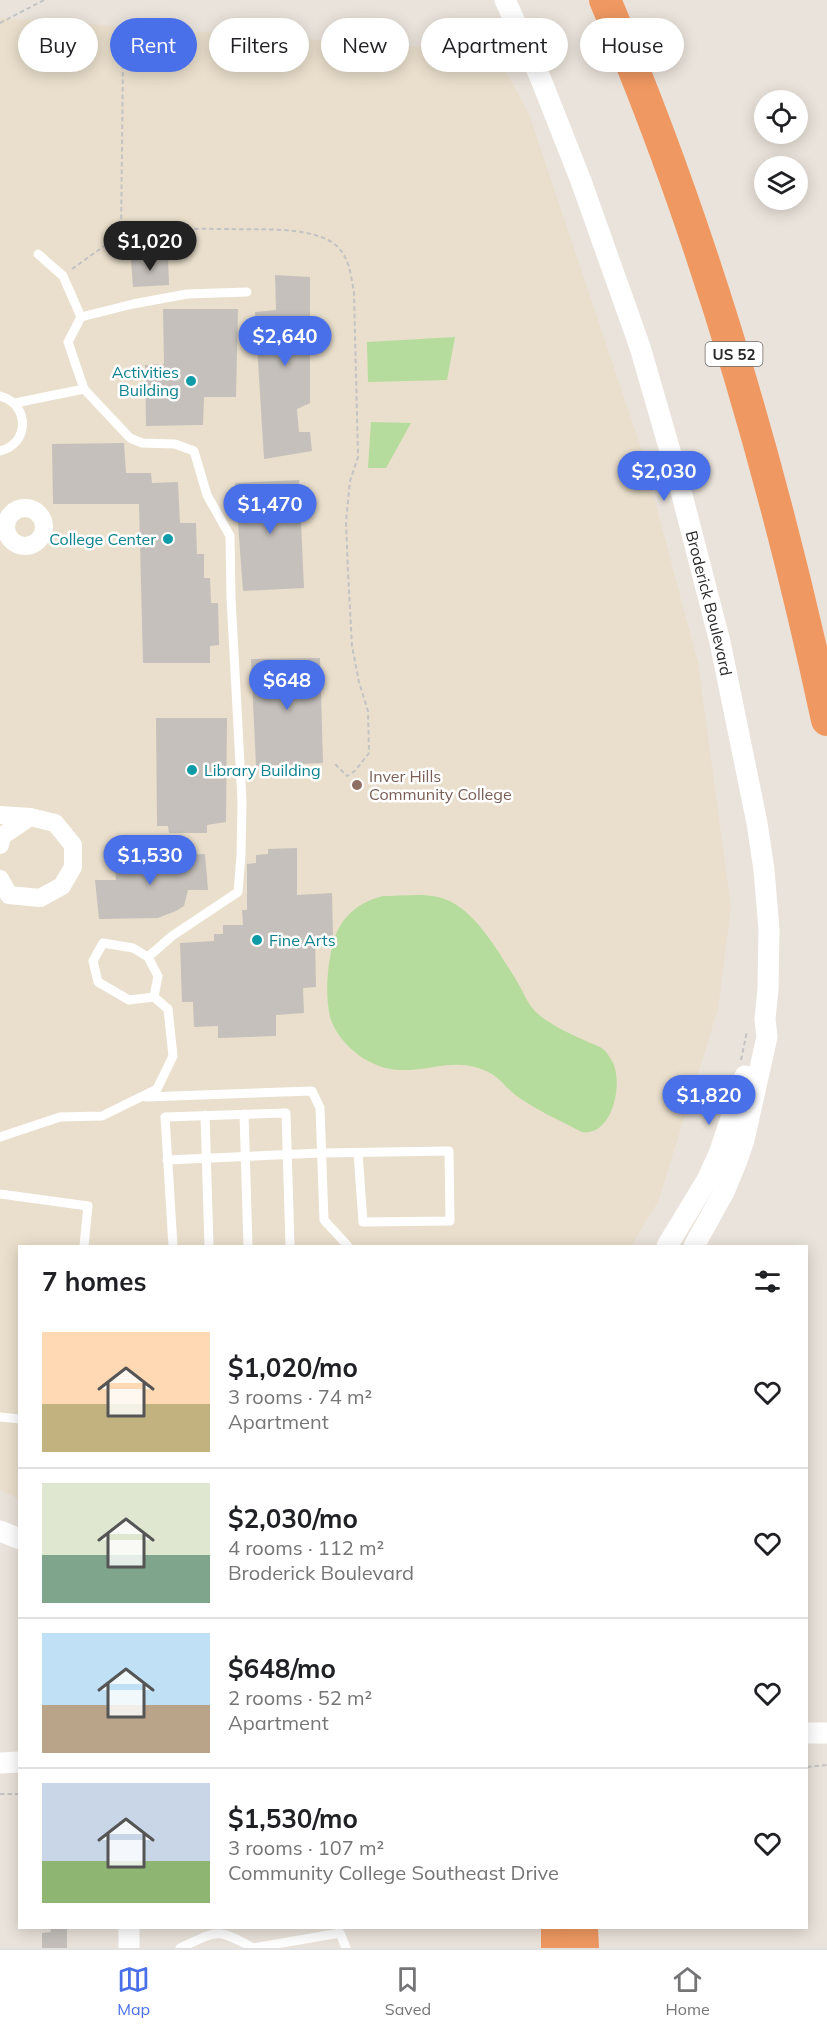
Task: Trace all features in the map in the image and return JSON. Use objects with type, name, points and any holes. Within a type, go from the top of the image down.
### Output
[{"type":"highway","name":"US 52","points":[[604,0],[680,193],[735,360],[789,549],[827,720]]},
{"type":"highway","points":[[556,1929],[557,1948]]},
{"type":"highway","points":[[582,1929],[583,1948]]},
{"type":"street","name":"Broderick Boulevard","points":[[505,0],[557,118],[621,292],[651,383],[700,563],[736,716],[763,862],[769,930],[769,972],[757,1022],[758,1030],[720,1154],[668,1245]]},
{"type":"street","points":[[0,815],[30,817],[55,824],[73,845],[73,867],[62,886],[40,898],[9,895],[0,879]]},
{"type":"street","points":[[0,845],[2,836],[30,817]]},
{"type":"street","name":"Broderick Boulevard","points":[[695,1245],[724,1192],[744,1140],[767,1037],[757,1022]]},
{"type":"street","points":[[0,1531],[18,1538]]},
{"type":"street","points":[[0,1763],[18,1762]]},
{"type":"street","points":[[129,1929],[129,1948]]},
{"type":"lane","points":[[38,254],[63,276],[81,317]]},
{"type":"lane","points":[[148,957],[172,936],[238,892],[242,801],[230,537],[207,495],[195,451],[175,444],[142,443],[130,438],[84,389],[68,342],[81,317],[187,294],[247,292]]},
{"type":"lane","points":[[15,403],[84,389]]},
{"type":"lane","points":[[0,396],[15,403],[20,411],[23,429],[14,445],[0,452]]},
{"type":"lane","points":[[0,1137],[60,1117],[102,1116],[157,1089],[173,1056],[168,1009],[154,997],[129,1000],[98,982],[93,961],[103,943],[133,948],[148,957],[158,976],[154,997]]},
{"type":"lane","points":[[141,1097],[312,1091],[320,1108],[324,1220],[347,1245]]},
{"type":"lane","points":[[173,1245],[165,1117],[286,1113],[290,1245]]},
{"type":"lane","points":[[244,1114],[248,1245]]},
{"type":"lane","points":[[205,1115],[209,1245]]},
{"type":"lane","points":[[167,1160],[321,1153],[449,1151],[450,1221],[363,1222],[358,1153]]},
{"type":"lane","points":[[0,1194],[88,1206],[84,1245]]},
{"type":"lane","points":[[0,1417],[18,1419]]},
{"type":"lane","points":[[180,1948],[213,1933],[227,1934],[253,1948],[340,1933],[346,1948]]},
{"type":"path","points":[[0,23],[44,0]]},
{"type":"path","points":[[121,234],[123,72]]},
{"type":"path","points":[[63,276],[121,234],[136,227],[314,234],[333,243],[343,254],[350,269],[354,293],[358,457],[350,481],[346,522],[348,572],[352,646],[359,682],[368,711],[369,753],[356,771],[347,776],[333,762]]},
{"type":"path","points":[[740,1067],[757,1022]]},
{"type":"path","points":[[808,1767],[826,1765]]},
{"type":"path","points":[[0,1794],[18,1794]]},
{"type":"shaded area","name":"Inver Hills Community College","points":[[0,18],[18,19],[18,72],[98,72],[98,25],[110,26],[110,72],[197,72],[197,32],[209,32],[209,72],[309,72],[309,39],[321,40],[321,72],[409,72],[409,46],[421,47],[421,72],[506,72],[529,114],[640,445],[698,663],[731,907],[718,1009],[658,1202],[632,1245],[18,1245],[18,1499],[0,1490]]},
{"type":"green space","points":[[455,337],[447,380],[368,382],[367,342]]},
{"type":"green space","points":[[371,422],[411,423],[386,468],[368,468]]},
{"type":"green space","points":[[383,896],[438,897],[462,909],[492,942],[530,1004],[538,1013],[548,1022],[605,1051],[612,1061],[617,1081],[613,1106],[601,1126],[593,1131],[582,1132],[526,1102],[496,1077],[478,1068],[450,1065],[411,1070],[390,1069],[369,1061],[350,1048],[336,1030],[329,1012],[328,968],[333,941],[348,915],[363,903]]},
{"type":"building","points":[[168,258],[169,285],[133,287],[131,260]]},
{"type":"building","points":[[275,275],[310,277],[310,403],[297,409],[299,432],[310,432],[312,451],[264,459],[255,312],[276,310]]},
{"type":"building","name":"Activities Building","points":[[163,309],[238,309],[236,397],[204,397],[203,425],[146,426],[145,365],[164,364]]},
{"type":"building","name":"College Center","points":[[124,443],[126,473],[151,473],[152,483],[178,482],[180,523],[196,523],[197,554],[204,554],[204,578],[210,578],[211,603],[218,603],[219,645],[210,646],[210,663],[143,663],[139,504],[53,504],[52,444]]},
{"type":"building","points":[[299,480],[304,588],[243,591],[235,483]]},
{"type":"building","points":[[320,658],[323,763],[256,766],[251,659]]},
{"type":"building","name":"Library Building","points":[[156,718],[227,718],[226,822],[207,825],[207,833],[169,833],[168,826],[157,826]]},
{"type":"building","name":"Fine Arts","points":[[297,848],[297,895],[332,893],[333,937],[315,938],[316,987],[303,988],[304,1013],[276,1015],[276,1036],[218,1038],[218,1026],[194,1027],[193,1002],[182,1002],[180,943],[214,941],[214,934],[223,934],[223,925],[243,925],[242,910],[247,910],[247,864],[256,863],[256,855],[268,854],[268,849]]},
{"type":"building","points":[[205,854],[208,890],[188,890],[184,906],[176,911],[158,918],[99,919],[95,880],[116,880],[114,858]]},
{"type":"building","points":[[50,1929],[67,1929],[67,1948],[42,1948],[42,1933],[51,1932]]},
{"type":"place","name":"Activities Building","points":[[191,381]]},
{"type":"place","name":"College Center","points":[[168,539]]},
{"type":"place","name":"Library Building","points":[[192,770]]},
{"type":"place","name":"Inver Hills Community College","points":[[357,785]]},
{"type":"place","name":"Fine Arts","points":[[257,940]]}]
